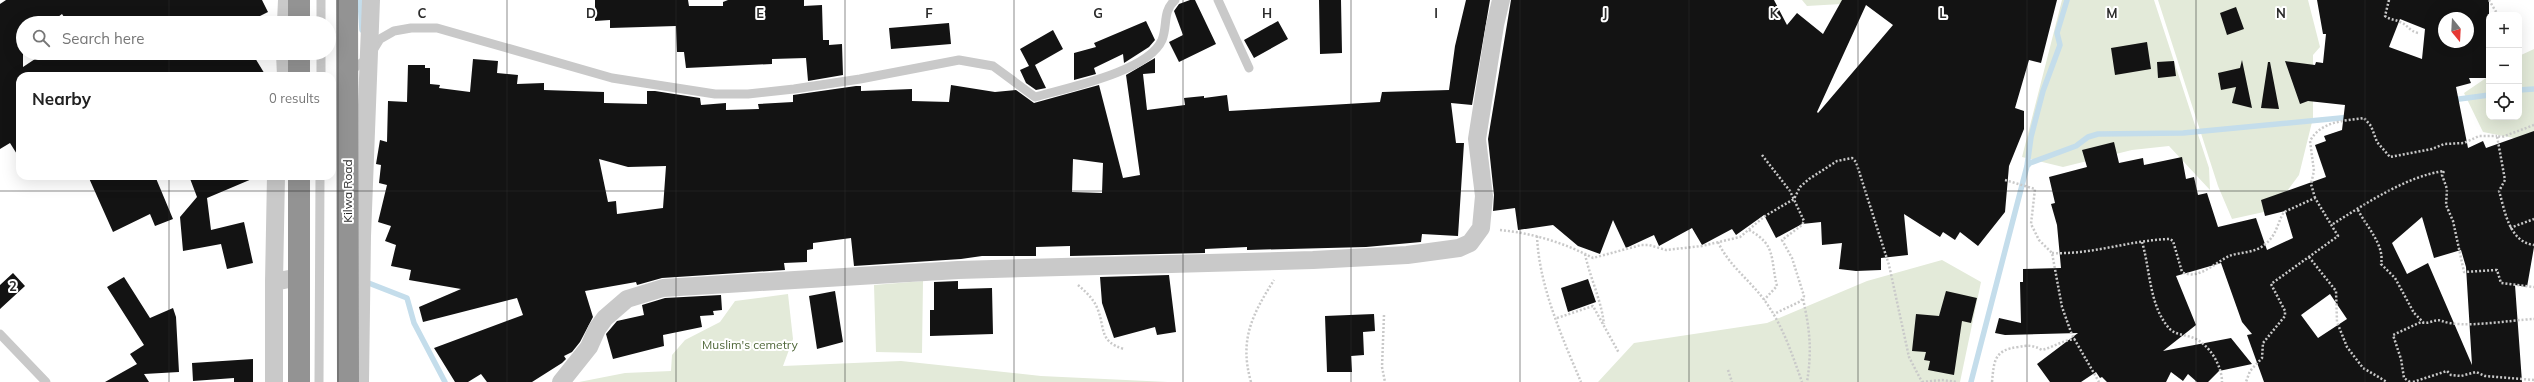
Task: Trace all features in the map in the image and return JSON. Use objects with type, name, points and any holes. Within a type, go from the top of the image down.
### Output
[{"type":"highway","points":[[299,0],[299,16]]},
{"type":"highway","name":"Kilwa Road","points":[[347,0],[348,382]]},
{"type":"highway","points":[[299,60],[299,72]]},
{"type":"highway","points":[[299,180],[299,382]]},
{"type":"street","points":[[286,16],[287,0]]},
{"type":"street","points":[[360,382],[362,236],[370,0]]},
{"type":"street","points":[[561,382],[589,347],[597,329],[610,314],[628,299],[663,288],[1056,267],[1286,261],[1446,251],[1470,243],[1481,228],[1484,196],[1477,139],[1495,25],[1501,0]]},
{"type":"street","points":[[285,60],[286,72]]},
{"type":"street","points":[[274,382],[276,180]]},
{"type":"street","points":[[274,282],[299,276]]},
{"type":"lane","points":[[321,0],[321,16]]},
{"type":"lane","points":[[347,74],[369,57],[380,39],[394,31],[411,28],[437,28],[612,78],[715,94],[748,94],[794,89],[860,79],[959,60],[993,66],[1035,97],[1092,83],[1143,59],[1154,51],[1162,39],[1165,16],[1169,5],[1175,0]]},
{"type":"lane","points":[[1218,0],[1249,68]]},
{"type":"lane","points":[[320,72],[321,60]]},
{"type":"lane","points":[[319,382],[320,180]]},
{"type":"lane","points":[[0,334],[46,382]]},
{"type":"path","points":[[2389,0],[2385,16],[2389,19],[2401,22],[2411,32],[2418,33]]},
{"type":"path","points":[[2488,0],[2496,12]]},
{"type":"path","points":[[2246,382],[2250,371],[2262,358],[2262,343],[2285,316],[2286,311],[2271,284],[2338,236],[2333,224],[2315,198],[2311,184],[2314,170],[2310,141],[2318,130],[2336,122],[2364,118],[2371,126],[2377,142],[2390,157],[2432,149],[2444,144],[2464,143],[2479,136],[2502,137],[2534,125]]},
{"type":"path","points":[[2497,136],[2505,180],[2499,191],[2510,228],[2524,243],[2534,245]]},
{"type":"path","points":[[1762,156],[1782,180],[1794,199],[1803,223],[1782,240],[1792,258],[1811,336],[1811,360],[1807,382]]},
{"type":"path","points":[[1481,228],[1537,236],[1585,253],[1593,258],[1641,245],[1649,245],[1666,250],[1702,246],[1740,237],[1765,216],[1794,199],[1800,187],[1828,166],[1845,158],[1852,158],[1856,162],[1889,265],[1909,357],[1922,382],[1942,380],[1957,382]]},
{"type":"path","points":[[2333,224],[2405,182],[2433,172],[2444,171],[2442,175],[2447,189],[2446,205],[2453,221],[2464,272],[2497,270],[2498,280],[2506,285],[2534,287]]},
{"type":"path","points":[[2005,180],[2035,189],[2031,224],[2039,240],[2052,253],[2062,307],[2072,335],[2099,382]]},
{"type":"path","points":[[2052,253],[2077,254],[2142,242],[2173,241],[2182,272],[2185,274],[2197,272],[2210,268],[2230,256],[2264,246],[2275,235],[2284,212],[2315,198]]},
{"type":"path","points":[[2358,210],[2378,246],[2382,258],[2381,264],[2395,278],[2414,313],[2425,324]]},
{"type":"path","points":[[2510,228],[2534,219]]},
{"type":"path","points":[[1749,230],[1760,236],[1771,251],[1777,286],[1764,300]]},
{"type":"path","points":[[1537,236],[1542,273],[1557,318],[1563,343],[1581,382]]},
{"type":"path","points":[[1718,242],[1728,261],[1764,300],[1774,314],[1784,331],[1802,382]]},
{"type":"path","points":[[2142,242],[2149,283],[2168,327],[2176,334],[2197,339],[2211,354],[2221,372],[2222,382]]},
{"type":"path","points":[[1585,253],[1590,277],[1602,307],[1604,326]]},
{"type":"path","points":[[2309,257],[2336,291],[2337,322],[2347,347],[2363,368],[2387,382]]},
{"type":"path","points":[[1251,382],[1246,364],[1247,335],[1252,316],[1286,261]]},
{"type":"path","points":[[1056,267],[1089,294],[1098,310],[1100,327],[1107,340],[1124,349]]},
{"type":"path","points":[[1774,314],[1803,299]]},
{"type":"path","points":[[1557,318],[1591,306],[1619,353]]},
{"type":"path","points":[[1384,315],[1382,362],[1385,382]]},
{"type":"path","points":[[2410,382],[2404,378],[2401,359],[2393,335],[2421,322],[2425,324],[2442,321],[2448,324],[2534,319]]},
{"type":"path","points":[[1992,382],[1993,364],[1997,356],[2005,349],[2034,345],[2042,350],[2060,345],[2066,340],[2075,339]]},
{"type":"path","points":[[1728,370],[1732,382]]},
{"type":"path","points":[[2413,382],[2446,371],[2451,374],[2461,376],[2476,372],[2485,376],[2534,380]]},
{"type":"green space","points":[[1802,0],[1844,0],[1841,4],[1807,6]]},
{"type":"green space","points":[[2062,0],[2154,0],[2209,168],[2210,190],[2169,146],[2132,150],[2063,167],[2022,157]]},
{"type":"green space","points":[[2158,0],[2308,0],[2320,47],[2313,55],[2313,118],[2299,175],[2273,210],[2232,219],[2218,186]]},
{"type":"green space","points":[[2534,49],[2534,142],[2483,132],[2464,93],[2486,78],[2486,120],[2522,120],[2522,55]]},
{"type":"green space","points":[[1942,260],[1981,282],[1960,382],[1598,382],[1634,343],[1767,323],[1867,281]]},
{"type":"green space","points":[[923,281],[922,353],[876,352],[874,285]]},
{"type":"green space","name":"Muslim's cemetry","points":[[788,294],[793,339],[783,366],[901,361],[1041,376],[1168,382],[579,382],[625,373],[671,371],[672,355],[685,340],[720,322],[735,301]]},
{"type":"building","points":[[6,0],[262,0],[268,12],[260,16],[63,16],[62,14],[59,16],[16,16],[16,60],[23,60],[23,67],[34,60],[256,60],[264,72],[16,72],[16,153],[10,143],[0,149],[0,4]]},
{"type":"building","points":[[595,0],[688,0],[689,6],[723,6],[723,2],[728,0],[804,0],[804,6],[822,5],[823,40],[829,40],[829,45],[842,44],[843,75],[808,81],[806,58],[772,59],[772,64],[686,68],[684,52],[677,52],[676,26],[610,28],[610,20],[595,21]]},
{"type":"building","points":[[1190,0],[1195,0],[1216,44],[1179,62],[1169,42],[1183,35],[1174,11],[1179,4]]},
{"type":"building","points":[[1319,0],[1341,0],[1342,53],[1320,54]]},
{"type":"building","points":[[1466,0],[1490,0],[1472,105],[1451,103],[1456,143],[1464,143],[1458,236],[1422,234],[1421,242],[1366,247],[1247,250],[1247,247],[1205,249],[1205,253],[1070,256],[1070,246],[1036,247],[1036,256],[982,256],[961,259],[854,266],[851,238],[813,243],[813,249],[807,250],[807,262],[784,263],[785,270],[662,278],[637,285],[636,282],[585,291],[593,317],[580,342],[572,352],[564,356],[566,359],[562,363],[532,382],[487,382],[481,374],[468,382],[455,382],[434,348],[523,315],[517,298],[423,322],[419,307],[461,289],[409,280],[411,270],[391,266],[396,245],[385,241],[391,226],[378,222],[387,185],[379,183],[381,165],[376,164],[380,140],[387,142],[388,101],[407,102],[408,65],[425,65],[425,68],[430,68],[430,84],[440,85],[439,88],[470,92],[473,59],[498,61],[497,73],[518,75],[517,84],[544,83],[544,90],[604,92],[604,103],[647,104],[647,91],[655,91],[700,98],[701,105],[726,103],[726,110],[759,109],[758,104],[793,102],[793,95],[856,86],[861,86],[861,91],[912,89],[912,101],[949,102],[951,85],[995,92],[1016,90],[1034,103],[1099,85],[1123,178],[1140,175],[1126,75],[1155,58],[1155,73],[1143,74],[1147,110],[1185,105],[1184,98],[1204,96],[1204,98],[1227,95],[1229,111],[1380,102],[1382,92],[1449,90],[1455,46]],"holes":[[[599,159],[628,167],[666,166],[663,208],[617,214],[616,201],[608,202]],[[1073,159],[1103,163],[1102,193],[1072,192]]]},
{"type":"building","points":[[1511,0],[1774,0],[1787,25],[1797,13],[1823,34],[1842,0],[2057,0],[2041,63],[2029,60],[2015,108],[2024,111],[2024,129],[2009,166],[2005,212],[1978,246],[1960,232],[1955,240],[1943,232],[1940,237],[1904,214],[1908,255],[1881,258],[1881,270],[1856,271],[1839,269],[1842,243],[1822,245],[1821,222],[1802,224],[1776,238],[1764,215],[1736,235],[1732,229],[1702,245],[1692,228],[1659,246],[1654,235],[1626,248],[1613,220],[1600,254],[1578,246],[1553,225],[1518,230],[1515,208],[1493,211],[1494,195],[1488,139]],"holes":[[[1866,5],[1893,25],[1818,113],[1817,112]]]},
{"type":"building","points":[[2317,0],[2489,0],[2489,12],[2486,12],[2486,78],[2469,78],[2471,83],[2456,87],[2468,148],[2483,141],[2486,148],[2534,131],[2534,247],[2527,287],[2515,285],[2522,382],[2264,382],[2247,335],[2252,334],[2242,322],[2221,263],[2176,276],[2196,325],[2163,351],[2231,338],[2252,364],[2219,371],[2208,382],[2197,382],[2188,374],[2183,381],[2171,372],[2166,382],[2107,382],[2102,377],[2100,378],[2096,372],[2081,382],[2050,382],[2037,364],[2078,333],[2005,335],[1995,333],[1999,318],[2021,323],[2020,282],[2023,282],[2023,269],[2061,268],[2057,225],[2051,204],[2055,203],[2049,177],[2087,167],[2082,150],[2114,142],[2119,163],[2143,158],[2144,165],[2182,157],[2186,179],[2194,177],[2198,195],[2207,193],[2218,227],[2256,218],[2267,250],[2293,238],[2285,211],[2265,216],[2261,200],[2326,177],[2315,145],[2326,141],[2324,136],[2342,130],[2345,105],[2308,101],[2300,104],[2285,61],[2315,65],[2316,62],[2323,63],[2326,34],[2323,34]],"holes":[[[2400,19],[2425,29],[2422,59],[2389,47]],[[2422,217],[2434,258],[2461,250],[2466,267],[2472,365],[2428,263],[2407,274],[2392,243]],[[2330,294],[2347,319],[2318,338],[2301,315]]]},
{"type":"building","points":[[2236,7],[2244,29],[2227,35],[2220,13]]},
{"type":"building","points":[[1146,21],[1155,40],[1149,47],[1124,63],[1123,54],[1094,68],[1096,74],[1074,80],[1074,53],[1096,47],[1094,43]]},
{"type":"building","points":[[1278,21],[1288,39],[1254,58],[1244,40]]},
{"type":"building","points":[[949,23],[951,44],[891,49],[889,28]]},
{"type":"building","points":[[1053,30],[1063,49],[1035,65],[1046,88],[1036,90],[1026,83],[1020,70],[1029,66],[1020,49]]},
{"type":"building","points":[[2147,42],[2151,69],[2115,75],[2111,48]]},
{"type":"building","points":[[2242,60],[2252,108],[2232,103],[2236,87],[2221,90],[2218,73],[2240,68]]},
{"type":"building","points":[[2174,61],[2176,76],[2158,78],[2157,62]]},
{"type":"building","points":[[2268,62],[2270,62],[2279,109],[2261,108]]},
{"type":"building","points":[[90,180],[157,180],[173,219],[155,226],[150,214],[113,232]]},
{"type":"building","points":[[191,180],[250,180],[207,198],[211,230],[244,222],[253,263],[227,269],[221,244],[183,251],[180,217],[197,197]]},
{"type":"building","points":[[13,273],[25,286],[0,309],[0,285]]},
{"type":"building","points":[[1169,275],[1176,332],[1157,335],[1155,327],[1114,338],[1102,303],[1100,277]]},
{"type":"building","points":[[124,277],[150,318],[173,308],[176,317],[179,372],[144,374],[149,382],[105,382],[137,364],[130,354],[144,345],[107,287]]},
{"type":"building","points":[[1588,279],[1596,302],[1568,312],[1561,288]]},
{"type":"building","points":[[958,281],[958,289],[992,288],[993,334],[930,336],[930,310],[934,310],[934,282]]},
{"type":"building","points":[[835,291],[843,342],[817,349],[809,296]]},
{"type":"building","points":[[1946,291],[1977,298],[1971,323],[1962,321],[1954,375],[1928,370],[1930,361],[1924,360],[1926,352],[1912,351],[1916,314],[1939,316]]},
{"type":"building","points":[[721,295],[722,310],[713,311],[714,315],[700,316],[702,327],[663,335],[664,346],[613,359],[606,334],[617,321],[644,315],[642,305],[665,298]]},
{"type":"building","points":[[1374,314],[1375,331],[1363,332],[1364,355],[1351,356],[1352,372],[1327,372],[1325,316]]},
{"type":"building","points":[[253,359],[253,382],[234,382],[234,378],[193,381],[192,363]]},
{"type":"waterway","points":[[360,0],[362,30]]},
{"type":"waterway","points":[[1971,382],[2027,166],[2031,137],[2043,91],[2060,45],[2057,33],[2067,0]]},
{"type":"waterway","points":[[2522,90],[2534,89]]},
{"type":"waterway","points":[[2452,100],[2486,95]]},
{"type":"waterway","points":[[2027,166],[2030,163],[2076,146],[2088,137],[2098,134],[2183,133],[2351,117]]},
{"type":"waterway","points":[[366,282],[407,298],[414,323],[445,382]]}]
